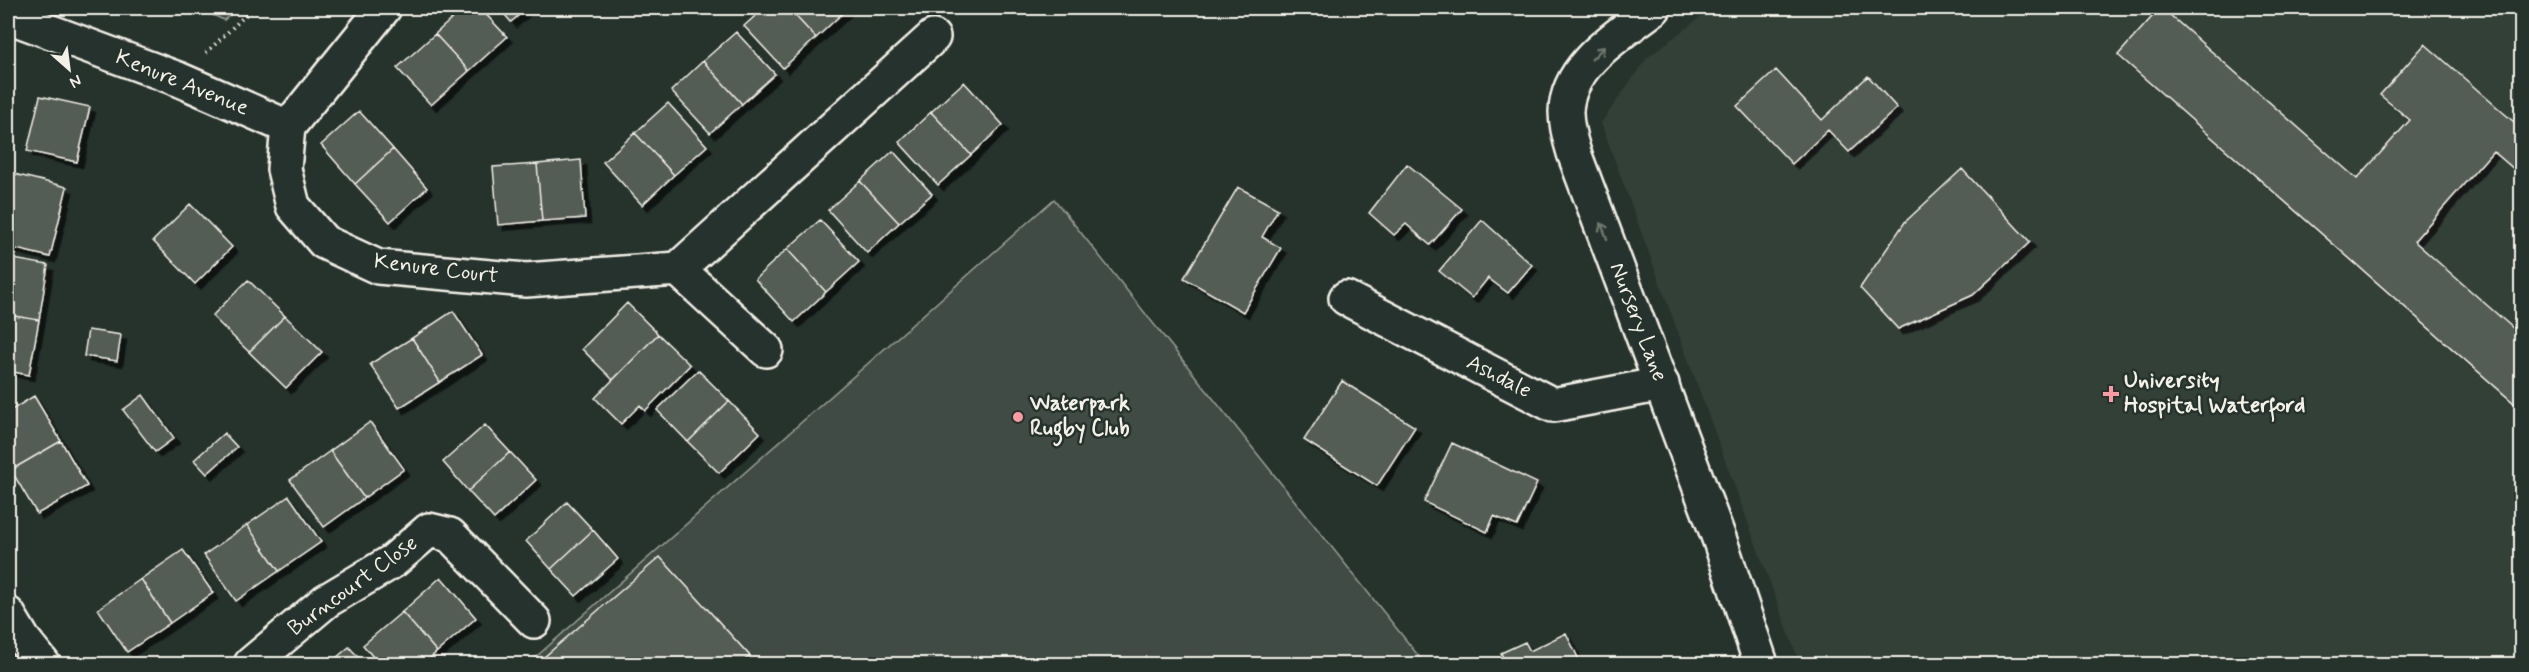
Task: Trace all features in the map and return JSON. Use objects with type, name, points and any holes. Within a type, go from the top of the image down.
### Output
[{"type":"street","points":[[288,127],[384,8]]},
{"type":"street","name":"Nursery Lane","points":[[1653,8],[1600,50],[1581,71],[1569,92],[1566,111],[1574,153],[1720,541],[1761,664]]},
{"type":"street","name":"Kenure Avenue","points":[[8,16],[178,79],[288,127]]},
{"type":"street","points":[[766,350],[678,269],[933,37]]},
{"type":"street","name":"Kenure Court","points":[[288,127],[284,169],[293,206],[324,242],[378,267],[526,280],[678,269]]},
{"type":"street","name":"Ashdale","points":[[1346,298],[1553,405],[1662,384]]},
{"type":"street","name":"Burncourt Close","points":[[251,664],[326,601],[393,561],[429,530],[450,535],[534,621]]},
{"type":"street","points":[[8,614],[23,639],[43,664]]},
{"type":"path","points":[[178,79],[253,8]]},
{"type":"shaded area","points":[[211,8],[238,8],[224,20],[208,13]]},
{"type":"shaded area","name":"University Hospital Waterford","points":[[1712,8],[2521,8],[2521,664],[1800,664],[1601,123],[1647,58]]},
{"type":"shaded area","name":"Waterpark Rugby Club","points":[[1054,199],[1425,664],[528,664]]},
{"type":"shaded area","points":[[8,642],[23,664],[8,664]]},
{"type":"building","points":[[464,8],[480,8],[507,37],[469,71],[435,34]]},
{"type":"building","points":[[499,8],[527,8],[511,22]]},
{"type":"building","points":[[764,8],[788,8],[816,38],[783,68],[744,26]]},
{"type":"building","points":[[788,8],[848,8],[816,38]]},
{"type":"building","points":[[2160,8],[2357,179],[2410,120],[2380,95],[2425,44],[2522,129],[2522,176],[2493,151],[2414,241],[2522,336],[2522,410],[2118,55]]},
{"type":"building","points":[[736,32],[775,74],[742,104],[703,61]]},
{"type":"building","points":[[435,34],[469,71],[431,105],[397,68]]},
{"type":"building","points":[[703,61],[742,104],[710,133],[671,91]]},
{"type":"building","points":[[1776,70],[1822,120],[1868,76],[1897,108],[1849,152],[1828,130],[1792,164],[1737,106]]},
{"type":"building","points":[[964,82],[1003,125],[971,155],[931,112]]},
{"type":"building","points":[[40,96],[90,107],[77,162],[27,151]]},
{"type":"building","points":[[668,103],[707,146],[674,175],[635,133]]},
{"type":"building","points":[[359,111],[393,149],[355,184],[321,145]]},
{"type":"building","points":[[931,112],[971,155],[938,185],[899,142]]},
{"type":"building","points":[[635,133],[674,175],[642,205],[603,162]]},
{"type":"building","points":[[393,149],[427,188],[390,222],[355,184]]},
{"type":"building","points":[[893,151],[932,194],[899,223],[860,181]]},
{"type":"building","points":[[581,160],[585,218],[542,221],[537,164]]},
{"type":"building","points":[[537,164],[542,221],[498,225],[493,167]]},
{"type":"building","points":[[1407,164],[1462,209],[1430,245],[1406,224],[1394,235],[1369,213]]},
{"type":"building","points":[[1962,169],[2030,242],[1973,295],[1898,329],[1860,288],[1905,222]]},
{"type":"building","points":[[10,173],[67,187],[50,257],[8,247]]},
{"type":"building","points":[[860,181],[899,223],[867,253],[828,210]]},
{"type":"building","points":[[1238,187],[1278,209],[1262,237],[1281,248],[1243,312],[1184,278]]},
{"type":"building","points":[[190,204],[232,247],[195,284],[153,241]]},
{"type":"building","points":[[820,220],[859,262],[826,292],[787,249]]},
{"type":"building","points":[[1482,220],[1532,265],[1508,293],[1488,278],[1472,298],[1439,271]]},
{"type":"building","points":[[787,249],[826,292],[794,322],[755,279]]},
{"type":"building","points":[[8,258],[48,265],[39,320],[8,315]]},
{"type":"building","points":[[248,280],[285,316],[249,352],[212,316]]},
{"type":"building","points":[[627,303],[658,334],[613,380],[582,349]]},
{"type":"building","points":[[453,311],[482,355],[440,382],[412,338]]},
{"type":"building","points":[[8,315],[39,320],[29,375],[8,371]]},
{"type":"building","points":[[285,316],[322,352],[286,388],[249,352]]},
{"type":"building","points":[[88,330],[121,335],[117,361],[84,356]]},
{"type":"building","points":[[658,334],[690,365],[645,411],[640,405],[621,424],[595,398]]},
{"type":"building","points":[[412,338],[440,382],[399,408],[370,364]]},
{"type":"building","points":[[698,370],[729,401],[688,442],[657,410]]},
{"type":"building","points":[[1342,381],[1415,427],[1377,486],[1304,440]]},
{"type":"building","points":[[143,395],[174,438],[155,452],[123,410]]},
{"type":"building","points":[[34,396],[61,441],[11,470],[8,463],[8,412]]},
{"type":"building","points":[[729,401],[760,433],[719,473],[688,442]]},
{"type":"building","points":[[370,422],[404,469],[364,498],[330,451]]},
{"type":"building","points":[[485,425],[510,452],[468,491],[443,462]]},
{"type":"building","points":[[224,433],[237,447],[207,474],[194,460]]},
{"type":"building","points":[[61,441],[87,486],[37,514],[11,470]]},
{"type":"building","points":[[1452,443],[1537,483],[1517,526],[1494,516],[1487,532],[1424,502]]},
{"type":"building","points":[[330,451],[364,498],[324,527],[290,480]]},
{"type":"building","points":[[510,452],[536,480],[494,519],[468,491]]},
{"type":"building","points":[[289,496],[321,542],[279,571],[247,525]]},
{"type":"building","points":[[567,502],[593,530],[551,569],[526,541]]},
{"type":"building","points":[[247,525],[279,571],[236,601],[204,555]]},
{"type":"building","points":[[593,530],[618,559],[576,596],[551,569]]},
{"type":"building","points":[[183,550],[213,593],[170,623],[141,579]]},
{"type":"building","points":[[660,557],[750,656],[740,664],[536,664]]},
{"type":"building","points":[[441,577],[476,618],[437,652],[402,612]]},
{"type":"building","points":[[141,579],[170,623],[127,652],[98,609]]},
{"type":"building","points":[[402,612],[437,652],[423,664],[379,664],[363,645]]},
{"type":"building","points":[[1566,633],[1581,664],[1501,664],[1505,663],[1501,653],[1525,642],[1530,651]]},
{"type":"building","points":[[349,647],[365,664],[329,664]]},
{"type":"place","name":"University Hospital Waterford","points":[[2111,394]]},
{"type":"place","name":"Waterpark Rugby Club","points":[[1018,417]]}]
